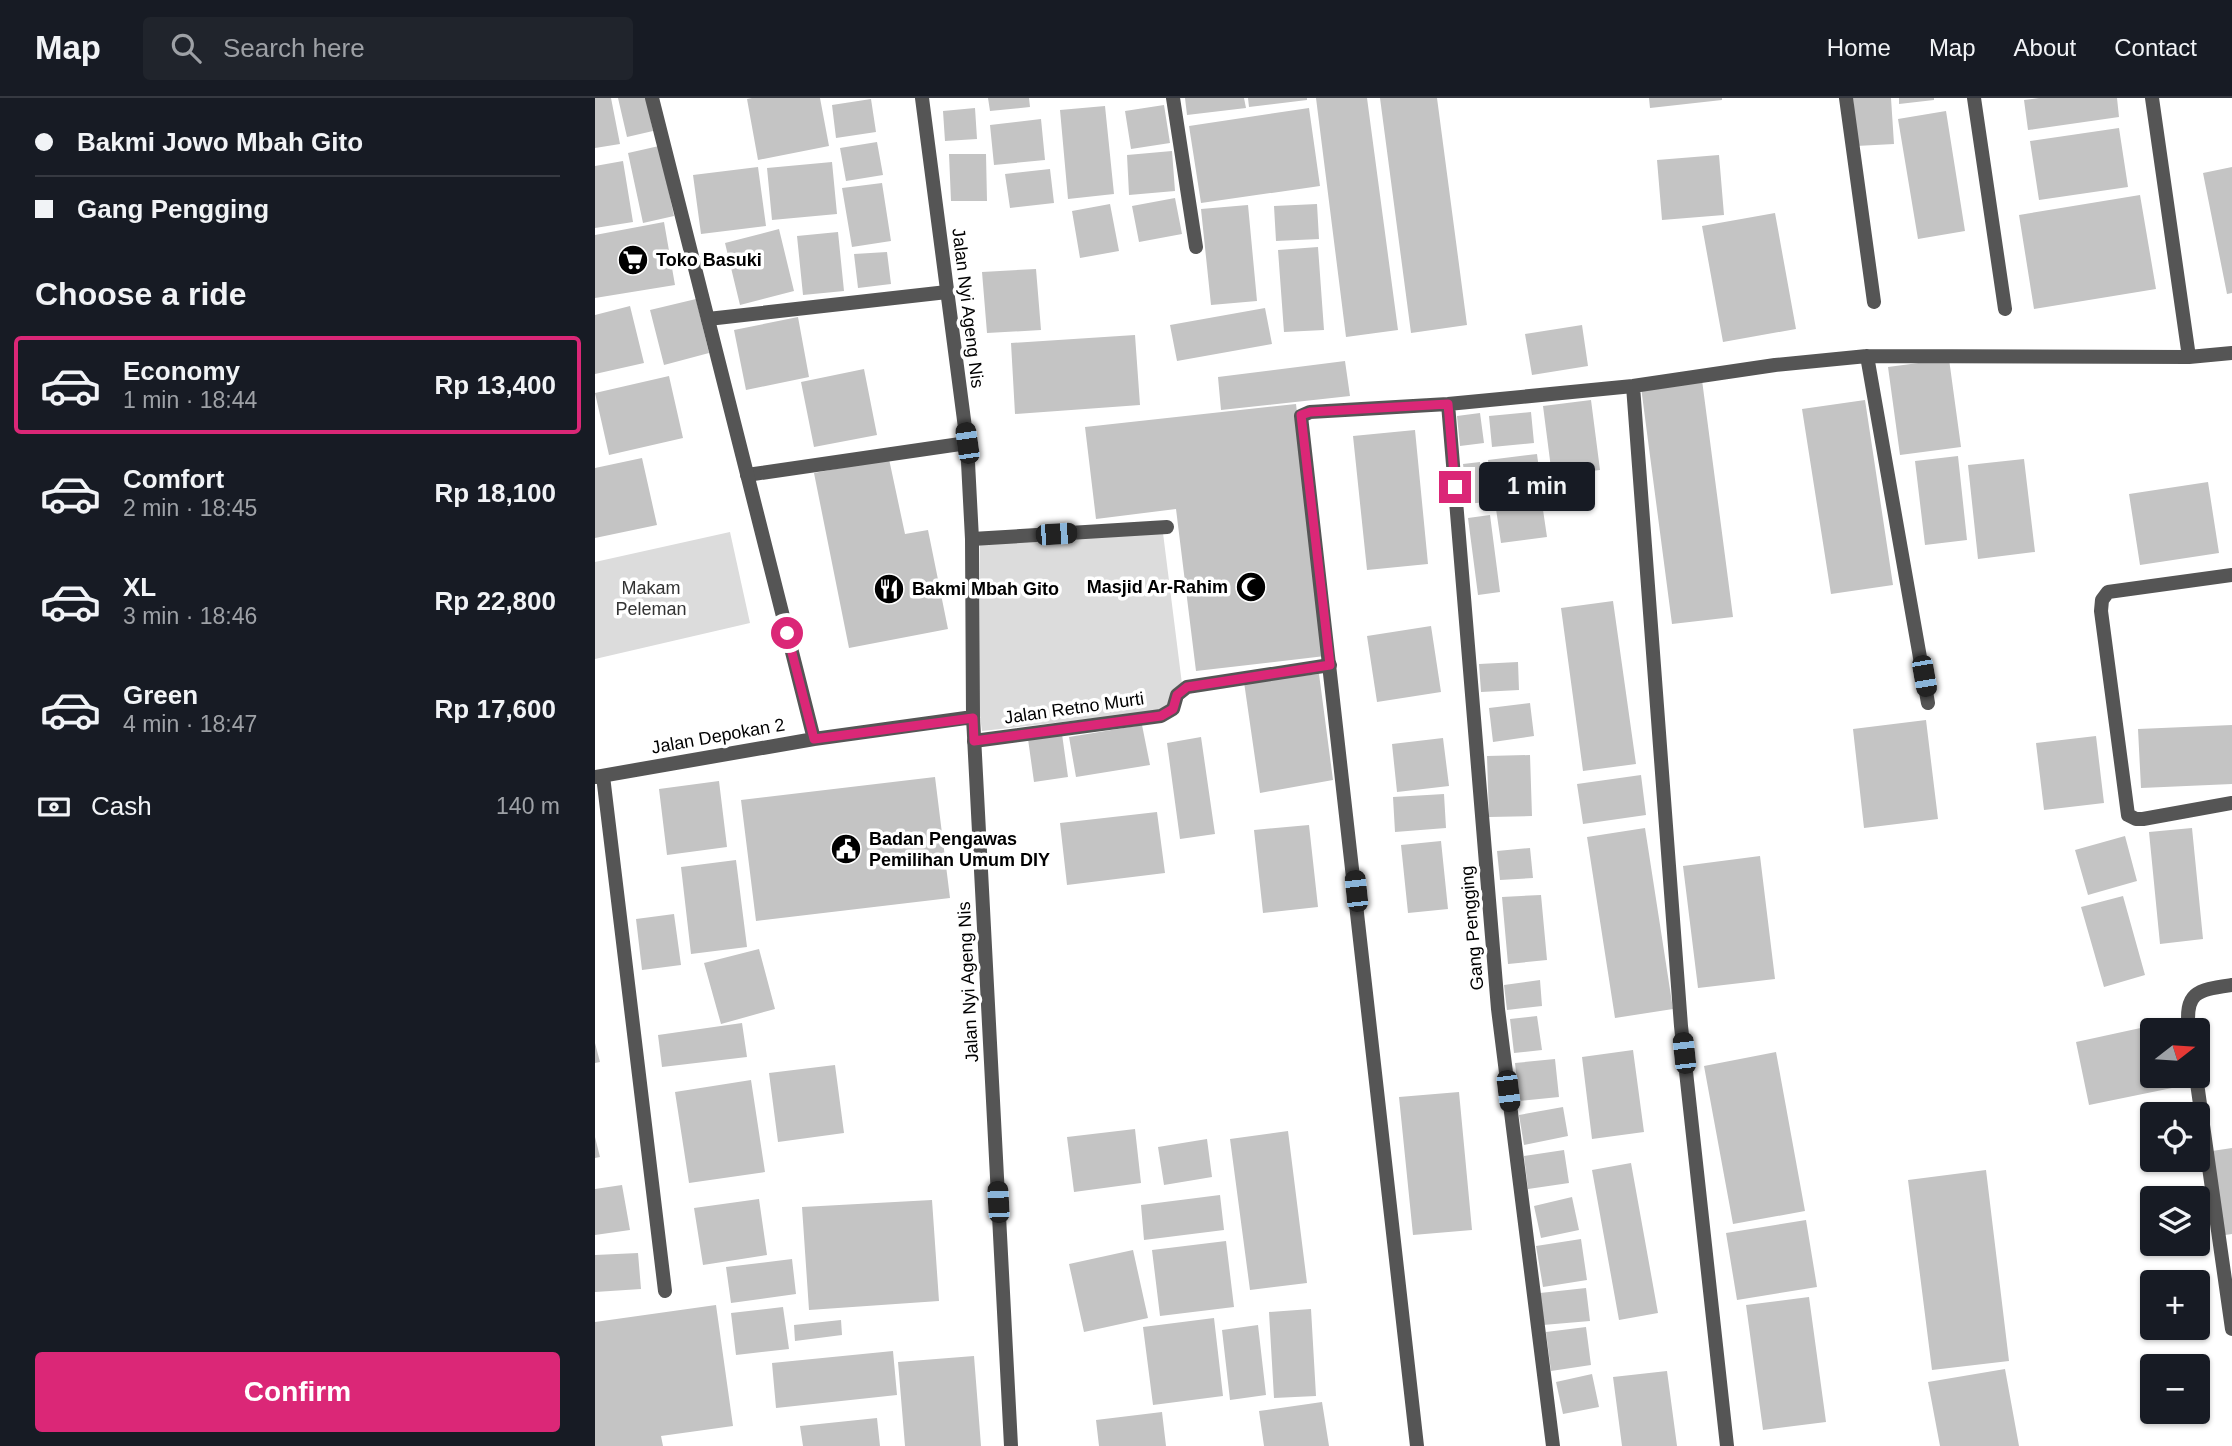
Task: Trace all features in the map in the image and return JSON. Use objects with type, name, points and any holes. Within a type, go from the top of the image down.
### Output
[{"type":"street","points":[[652,98],[814,739]]},
{"type":"street","name":"Jalan Nyi Ageng Nis","points":[[922,98],[967,443],[972,539],[974,741],[1011,1446]]},
{"type":"street","points":[[1173,98],[1196,247]]},
{"type":"street","points":[[1846,98],[1874,302]]},
{"type":"street","points":[[1974,98],[2005,309]]},
{"type":"street","points":[[2152,98],[2189,357]]},
{"type":"street","points":[[708,319],[947,292]]},
{"type":"street","points":[[1417,1446],[1301,415],[1310,412],[1448,404],[1633,386],[1775,365],[1867,356],[2189,357],[2232,353]]},
{"type":"street","points":[[1867,356],[1929,703]]},
{"type":"street","points":[[1633,386],[1681,1026],[1727,1446]]},
{"type":"street","name":"Gang Pengging","points":[[1448,404],[1498,1009],[1553,1446]]},
{"type":"street","points":[[747,475],[967,443]]},
{"type":"street","points":[[972,539],[1167,527]]},
{"type":"street","points":[[2232,575],[2108,592],[2102,600],[2101,611],[2128,815],[2143,819],[2232,803]]},
{"type":"street","name":"Jalan Retno Murti","points":[[974,741],[1161,716],[1173,709],[1177,695],[1187,687],[1330,665]]},
{"type":"street","name":"Jalan Depokan 2","points":[[599,776],[814,739],[973,718]]},
{"type":"street","points":[[599,776],[665,1292]]},
{"type":"street","points":[[2187,1018],[2191,999],[2200,990],[2232,985]]},
{"type":"street","points":[[2198,1088],[2232,1329]]},
{"type":"green space","name":"Makam Peleman","points":[[730,532],[750,623],[595,659],[595,562]]},
{"type":"green space","points":[[1163,533],[1182,684],[1168,706],[1159,711],[982,731],[980,544]]},
{"type":"building","points":[[595,98],[611,98],[620,144],[595,148]]},
{"type":"building","points":[[618,98],[646,98],[653,131],[627,137]]},
{"type":"building","points":[[820,98],[829,146],[758,160],[747,99]]},
{"type":"building","points":[[988,98],[1029,98],[1030,107],[990,111]]},
{"type":"building","points":[[1185,98],[1244,98],[1246,108],[1187,115]]},
{"type":"building","points":[[1248,98],[1307,98],[1307,100],[1249,107]]},
{"type":"building","points":[[1316,98],[1367,98],[1398,330],[1346,337]]},
{"type":"building","points":[[1380,98],[1437,98],[1467,325],[1411,333]]},
{"type":"building","points":[[1649,98],[1722,98],[1722,100],[1650,108]]},
{"type":"building","points":[[1853,98],[1891,98],[1894,144],[1856,146]]},
{"type":"building","points":[[1899,98],[1934,98],[1934,100],[1899,104]]},
{"type":"building","points":[[2117,98],[2119,117],[2028,130],[2024,100]]},
{"type":"building","points":[[871,99],[876,132],[836,138],[832,105]]},
{"type":"building","points":[[1164,105],[1170,143],[1131,149],[1125,111]]},
{"type":"building","points":[[1105,106],[1114,194],[1068,199],[1060,110]]},
{"type":"building","points":[[975,108],[977,139],[945,141],[943,111]]},
{"type":"building","points":[[1309,108],[1320,186],[1201,203],[1189,126]]},
{"type":"building","points":[[1946,111],[1965,231],[1918,239],[1898,119]]},
{"type":"building","points":[[1041,119],[1045,160],[994,165],[990,125]]},
{"type":"building","points":[[2119,128],[2128,187],[2039,200],[2030,141]]},
{"type":"building","points":[[877,142],[883,175],[846,181],[840,148]]},
{"type":"building","points":[[659,146],[674,216],[643,223],[628,153]]},
{"type":"building","points":[[1172,151],[1175,191],[1129,195],[1127,155]]},
{"type":"building","points":[[949,154],[986,154],[987,201],[951,201]]},
{"type":"building","points":[[1719,155],[1724,215],[1662,220],[1657,160]]},
{"type":"building","points":[[623,161],[633,222],[595,228],[595,166]]},
{"type":"building","points":[[832,162],[837,214],[772,220],[767,168]]},
{"type":"building","points":[[758,167],[766,226],[701,234],[693,175]]},
{"type":"building","points":[[2232,167],[2232,293],[2227,294],[2203,173]]},
{"type":"building","points":[[1050,169],[1054,203],[1010,208],[1005,174]]},
{"type":"building","points":[[882,183],[891,241],[852,247],[842,188]]},
{"type":"building","points":[[2140,195],[2156,289],[2034,309],[2019,215]]},
{"type":"building","points":[[1175,198],[1182,234],[1139,242],[1132,206]]},
{"type":"building","points":[[1110,204],[1119,251],[1080,258],[1072,211]]},
{"type":"building","points":[[1317,204],[1319,239],[1276,241],[1274,206]]},
{"type":"building","points":[[1248,205],[1257,301],[1211,305],[1201,209]]},
{"type":"building","points":[[1775,213],[1796,329],[1723,342],[1702,226]]},
{"type":"building","name":"Toko Basuki","points":[[664,222],[675,285],[595,298],[595,235]]},
{"type":"building","points":[[779,229],[794,291],[740,305],[725,243]]},
{"type":"building","points":[[838,232],[844,291],[803,295],[797,236]]},
{"type":"building","points":[[1318,247],[1324,330],[1284,332],[1278,250]]},
{"type":"building","points":[[887,252],[891,284],[858,288],[854,254]]},
{"type":"building","points":[[1036,269],[1041,330],[987,333],[982,272]]},
{"type":"building","points":[[696,299],[709,353],[664,365],[650,310]]},
{"type":"building","points":[[630,306],[644,363],[595,374],[595,315]]},
{"type":"building","points":[[1265,308],[1272,344],[1177,361],[1170,325]]},
{"type":"building","points":[[798,317],[809,377],[746,390],[734,330]]},
{"type":"building","points":[[1582,325],[1588,366],[1532,375],[1525,334]]},
{"type":"building","points":[[1135,335],[1140,405],[1015,414],[1011,343]]},
{"type":"building","points":[[1949,359],[1961,447],[1900,455],[1888,367]]},
{"type":"building","points":[[1345,361],[1350,396],[1221,410],[1218,377]]},
{"type":"building","points":[[864,369],[877,435],[814,447],[801,382]]},
{"type":"building","points":[[669,376],[683,438],[609,455],[595,393]]},
{"type":"building","points":[[1702,380],[1733,617],[1672,624],[1641,387]]},
{"type":"building","points":[[1591,400],[1600,470],[1552,476],[1543,406]]},
{"type":"building","points":[[1865,400],[1893,585],[1831,594],[1802,409]]},
{"type":"building","name":"Masjid Ar-Rahim","points":[[1296,404],[1325,656],[1196,671],[1176,509],[1096,519],[1085,427]]},
{"type":"building","points":[[1531,412],[1534,443],[1492,447],[1489,416]]},
{"type":"building","points":[[1480,413],[1484,443],[1460,446],[1457,416]]},
{"type":"building","points":[[1415,430],[1428,564],[1367,570],[1353,436]]},
{"type":"building","points":[[1537,454],[1542,493],[1493,499],[1488,460]]},
{"type":"building","points":[[1958,456],[1967,540],[1925,545],[1915,461]]},
{"type":"building","points":[[642,458],[657,525],[595,538],[595,468]]},
{"type":"building","name":"Bakmi Mbah Gito","points":[[889,459],[905,534],[928,530],[948,629],[849,648],[814,473]]},
{"type":"building","points":[[2024,459],[2035,552],[1978,559],[1968,465]]},
{"type":"building","points":[[1480,462],[1485,502],[1468,504],[1463,464]]},
{"type":"building","points":[[2208,482],[2219,553],[2140,565],[2129,494]]},
{"type":"building","points":[[1542,503],[1547,537],[1501,543],[1496,509]]},
{"type":"building","points":[[1490,515],[1500,592],[1478,595],[1468,518]]},
{"type":"building","points":[[1613,601],[1636,764],[1583,771],[1561,608]]},
{"type":"building","points":[[1431,626],[1441,692],[1377,702],[1367,636]]},
{"type":"building","points":[[1518,662],[1519,690],[1481,692],[1479,664]]},
{"type":"building","points":[[1319,674],[1333,780],[1260,793],[1244,682]]},
{"type":"building","points":[[1530,703],[1534,736],[1493,742],[1489,708]]},
{"type":"building","points":[[1926,720],[1938,819],[1864,828],[1853,729]]},
{"type":"building","points":[[1142,725],[1150,765],[1076,777],[1069,737]]},
{"type":"building","points":[[2232,725],[2232,784],[2141,788],[2138,729]]},
{"type":"building","points":[[1062,734],[1068,777],[1034,782],[1028,739]]},
{"type":"building","points":[[2096,736],[2104,803],[2044,810],[2036,743]]},
{"type":"building","points":[[1201,737],[1215,834],[1180,839],[1167,743]]},
{"type":"building","points":[[1443,738],[1449,786],[1397,792],[1392,744]]},
{"type":"building","points":[[1530,755],[1532,816],[1489,817],[1487,756]]},
{"type":"building","points":[[1641,775],[1646,815],[1583,824],[1577,784]]},
{"type":"building","name":"Badan Pengawas Pemilihan Umum DIY","points":[[935,777],[950,898],[756,921],[741,800]]},
{"type":"building","points":[[719,781],[727,847],[667,855],[659,789]]},
{"type":"building","points":[[1444,794],[1446,828],[1395,832],[1393,797]]},
{"type":"building","points":[[1157,812],[1165,873],[1067,885],[1060,823]]},
{"type":"building","points":[[1309,825],[1318,907],[1263,913],[1254,830]]},
{"type":"building","points":[[1645,828],[1673,1009],[1615,1018],[1587,837]]},
{"type":"building","points":[[2192,828],[2203,939],[2160,944],[2149,832]]},
{"type":"building","points":[[2125,836],[2137,881],[2088,895],[2075,850]]},
{"type":"building","points":[[1441,841],[1448,909],[1408,913],[1401,845]]},
{"type":"building","points":[[1530,848],[1533,878],[1500,880],[1497,851]]},
{"type":"building","points":[[1760,856],[1775,979],[1698,988],[1683,866]]},
{"type":"building","points":[[736,860],[747,947],[691,954],[681,867]]},
{"type":"building","points":[[1541,895],[1547,960],[1508,964],[1502,897]]},
{"type":"building","points":[[2123,896],[2145,975],[2104,987],[2081,907]]},
{"type":"building","points":[[674,914],[681,965],[642,970],[636,919]]},
{"type":"building","points":[[759,949],[775,1009],[721,1024],[704,963]]},
{"type":"building","points":[[1540,980],[1542,1006],[1507,1010],[1504,985]]},
{"type":"building","points":[[1537,1016],[1542,1050],[1514,1053],[1510,1019]]},
{"type":"building","points":[[742,1023],[747,1057],[662,1067],[658,1035]]},
{"type":"building","points":[[2140,1028],[2140,1088],[2172,1088],[2089,1105],[2076,1042]]},
{"type":"building","points":[[595,1043],[600,1062],[595,1063]]},
{"type":"building","points":[[1633,1050],[1644,1132],[1592,1139],[1582,1057]]},
{"type":"building","points":[[1776,1052],[1805,1211],[1733,1224],[1704,1066]]},
{"type":"building","points":[[1555,1059],[1559,1097],[1519,1101],[1515,1063]]},
{"type":"building","points":[[835,1065],[844,1133],[778,1142],[769,1073]]},
{"type":"building","points":[[751,1080],[765,1172],[689,1183],[675,1092]]},
{"type":"building","points":[[1459,1092],[1472,1230],[1413,1235],[1399,1097]]},
{"type":"building","points":[[1563,1107],[1568,1136],[1524,1145],[1519,1115]]},
{"type":"building","points":[[1135,1129],[1141,1183],[1074,1192],[1067,1137]]},
{"type":"building","points":[[1288,1131],[1307,1283],[1250,1290],[1230,1139]]},
{"type":"building","points":[[595,1137],[600,1157],[595,1158]]},
{"type":"building","points":[[1207,1139],[1212,1177],[1164,1185],[1158,1147]]},
{"type":"building","points":[[2232,1148],[2232,1234],[2225,1235],[2212,1151]]},
{"type":"building","points":[[1564,1150],[1569,1183],[1528,1189],[1524,1156]]},
{"type":"building","points":[[1631,1163],[1658,1313],[1619,1320],[1592,1170]]},
{"type":"building","points":[[1986,1170],[2009,1361],[1932,1370],[1908,1180]]},
{"type":"building","points":[[622,1185],[630,1230],[595,1235],[595,1189]]},
{"type":"building","points":[[1220,1195],[1224,1230],[1144,1240],[1141,1205]]},
{"type":"building","points":[[1572,1197],[1579,1230],[1541,1238],[1534,1206]]},
{"type":"building","points":[[759,1199],[767,1255],[703,1265],[694,1208]]},
{"type":"building","points":[[932,1200],[939,1301],[809,1310],[802,1207]]},
{"type":"building","points":[[1806,1220],[1817,1287],[1737,1300],[1726,1233]]},
{"type":"building","points":[[1581,1239],[1587,1280],[1543,1287],[1536,1246]]},
{"type":"building","points":[[1226,1241],[1234,1307],[1160,1316],[1152,1250]]},
{"type":"building","points":[[1133,1250],[1148,1318],[1084,1332],[1069,1264]]},
{"type":"building","points":[[638,1253],[641,1289],[595,1292],[595,1255]]},
{"type":"building","points":[[792,1259],[796,1294],[731,1303],[726,1267]]},
{"type":"building","points":[[1586,1288],[1590,1321],[1543,1325],[1540,1293]]},
{"type":"building","points":[[1809,1297],[1826,1422],[1763,1430],[1746,1305]]},
{"type":"building","points":[[716,1305],[733,1426],[661,1436],[663,1446],[595,1446],[595,1322]]},
{"type":"building","points":[[783,1307],[789,1349],[736,1355],[731,1313]]},
{"type":"building","points":[[1311,1309],[1316,1396],[1274,1398],[1269,1312]]},
{"type":"building","points":[[1214,1318],[1223,1396],[1153,1405],[1143,1327]]},
{"type":"building","points":[[841,1320],[842,1335],[795,1341],[794,1325]]},
{"type":"building","points":[[1258,1325],[1266,1395],[1230,1400],[1222,1330]]},
{"type":"building","points":[[1586,1327],[1591,1365],[1551,1371],[1546,1332]]},
{"type":"building","points":[[893,1351],[897,1395],[776,1408],[772,1363]]},
{"type":"building","points":[[974,1356],[981,1446],[905,1446],[898,1362]]},
{"type":"building","points":[[2005,1369],[2019,1446],[1940,1446],[1928,1382]]},
{"type":"building","points":[[1667,1371],[1677,1446],[1622,1446],[1613,1377]]},
{"type":"building","points":[[1592,1374],[1599,1407],[1563,1414],[1556,1382]]},
{"type":"building","points":[[1322,1402],[1329,1446],[1264,1446],[1259,1411]]},
{"type":"building","points":[[1162,1412],[1166,1446],[1099,1446],[1096,1420]]},
{"type":"building","points":[[877,1418],[880,1446],[803,1446],[800,1426]]},
{"type":"place","name":"Toko Basuki","points":[[633,260]]},
{"type":"place","name":"Masjid Ar-Rahim","points":[[1251,587]]},
{"type":"place","name":"Bakmi Mbah Gito","points":[[889,589]]},
{"type":"place","name":"Badan Pengawas Pemilihan Umum DIY","points":[[846,849]]},
{"type":"route","points":[[787,633],[814,739],[973,718],[974,741],[1161,716],[1173,709],[1177,695],[1187,687],[1330,665],[1301,415],[1310,412],[1448,404],[1455,487]]}]
